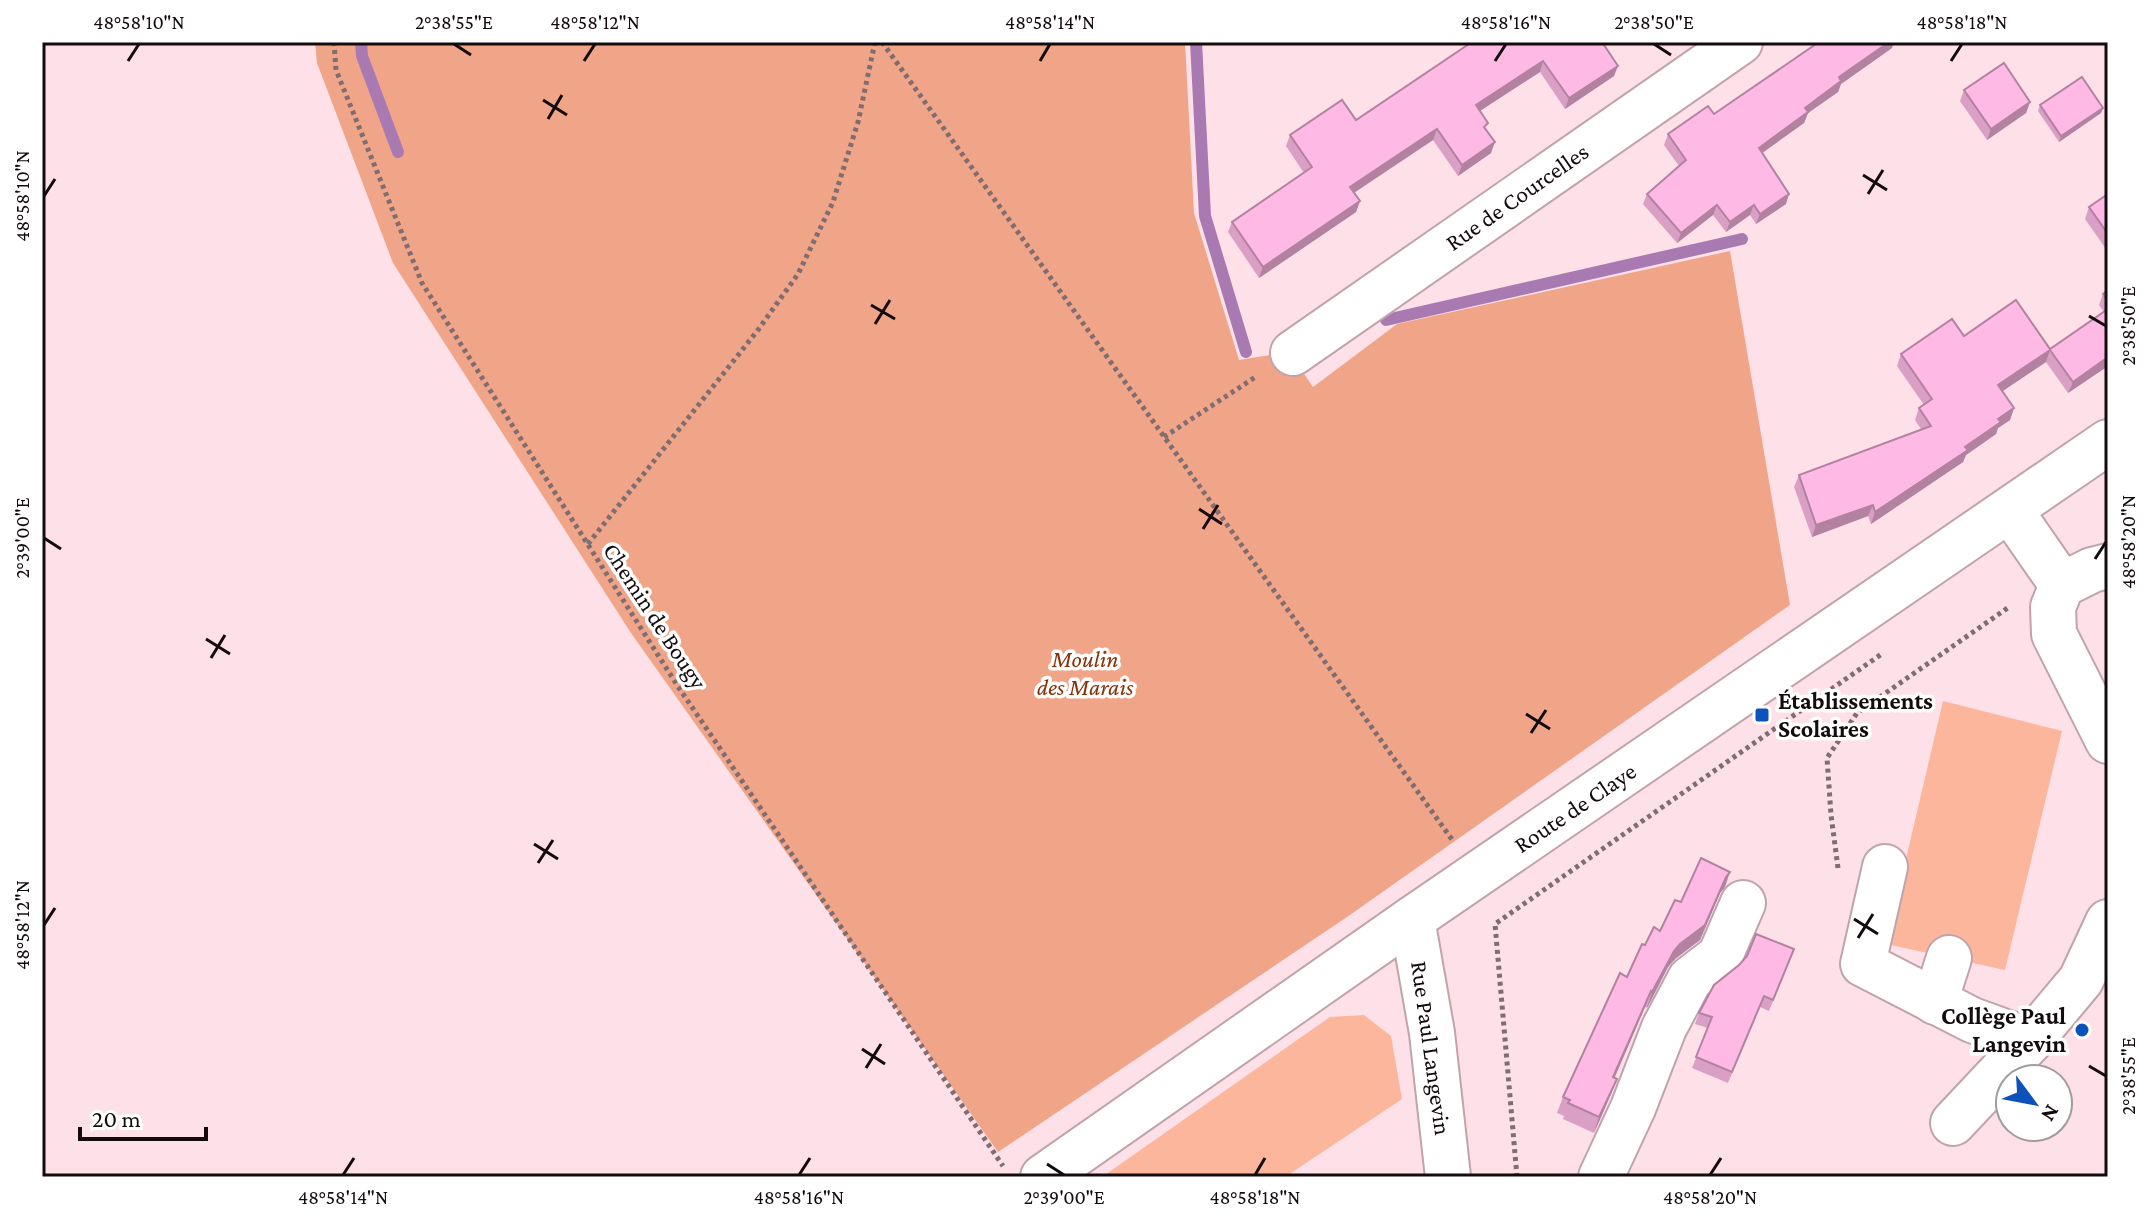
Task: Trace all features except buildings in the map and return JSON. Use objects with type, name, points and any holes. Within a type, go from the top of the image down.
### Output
[{"type":"main road","name":"Rue de Courcelles","points":[[1293,353],[1740,42]]},
{"type":"main road","name":"Route de Claye","points":[[1024,1172],[1412,919],[2108,442]]},
{"type":"main road","points":[[2010,510],[2058,596],[2054,634],[2108,741]]},
{"type":"main road","points":[[2058,596],[2092,570],[2108,566]]},
{"type":"main road","points":[[1885,867],[1863,964],[1972,1020],[2030,1041]]},
{"type":"main road","points":[[1601,1177],[1633,1108],[1664,1028],[1690,979],[1720,956],[1743,903]]},
{"type":"main road","name":"Rue Paul Langevin","points":[[1412,919],[1432,1033],[1448,1177]]},
{"type":"main road","points":[[1953,1123],[2030,1041],[2081,980],[2108,922]]},
{"type":"main road","points":[[1935,1002],[1949,958]]},
{"type":"path","name":"Chemin de Bougy","points":[[334,42],[336,70],[422,283],[677,685],[1024,1172]]},
{"type":"path","points":[[588,544],[758,330],[798,274],[833,202],[858,122],[875,42]]},
{"type":"path","points":[[882,42],[1453,842]]},
{"type":"path","points":[[1164,437],[1293,353]]},
{"type":"path","points":[[1839,877],[1827,758],[1857,713],[2010,606],[2058,596]]},
{"type":"path","name":"Route de Claye","points":[[1517,1177],[1495,924],[1894,645]]},
{"type":"shaded area","points":[[1943,701],[2062,731],[2005,970],[1886,944]]},
{"type":"shaded area","points":[[1364,1015],[1391,1036],[1402,1099],[1285,1177],[1102,1177],[1330,1017]]},
{"type":"green space","name":"Moulin des Marais","points":[[315,42],[1185,42],[1194,213],[1239,360],[1289,352],[1313,387],[1397,324],[1730,251],[1790,605],[1347,917],[998,1152],[631,633],[393,263],[317,63]]},
{"type":"waterway","points":[[361,42],[362,56],[398,152]]},
{"type":"waterway","points":[[1196,42],[1205,216],[1246,352]]},
{"type":"waterway","points":[[1386,320],[1742,239]]},
{"type":"place","name":"Établissements Scolaires","points":[[1762,715]]},
{"type":"place","name":"Collège Paul Langevin","points":[[2082,1030]]}]
